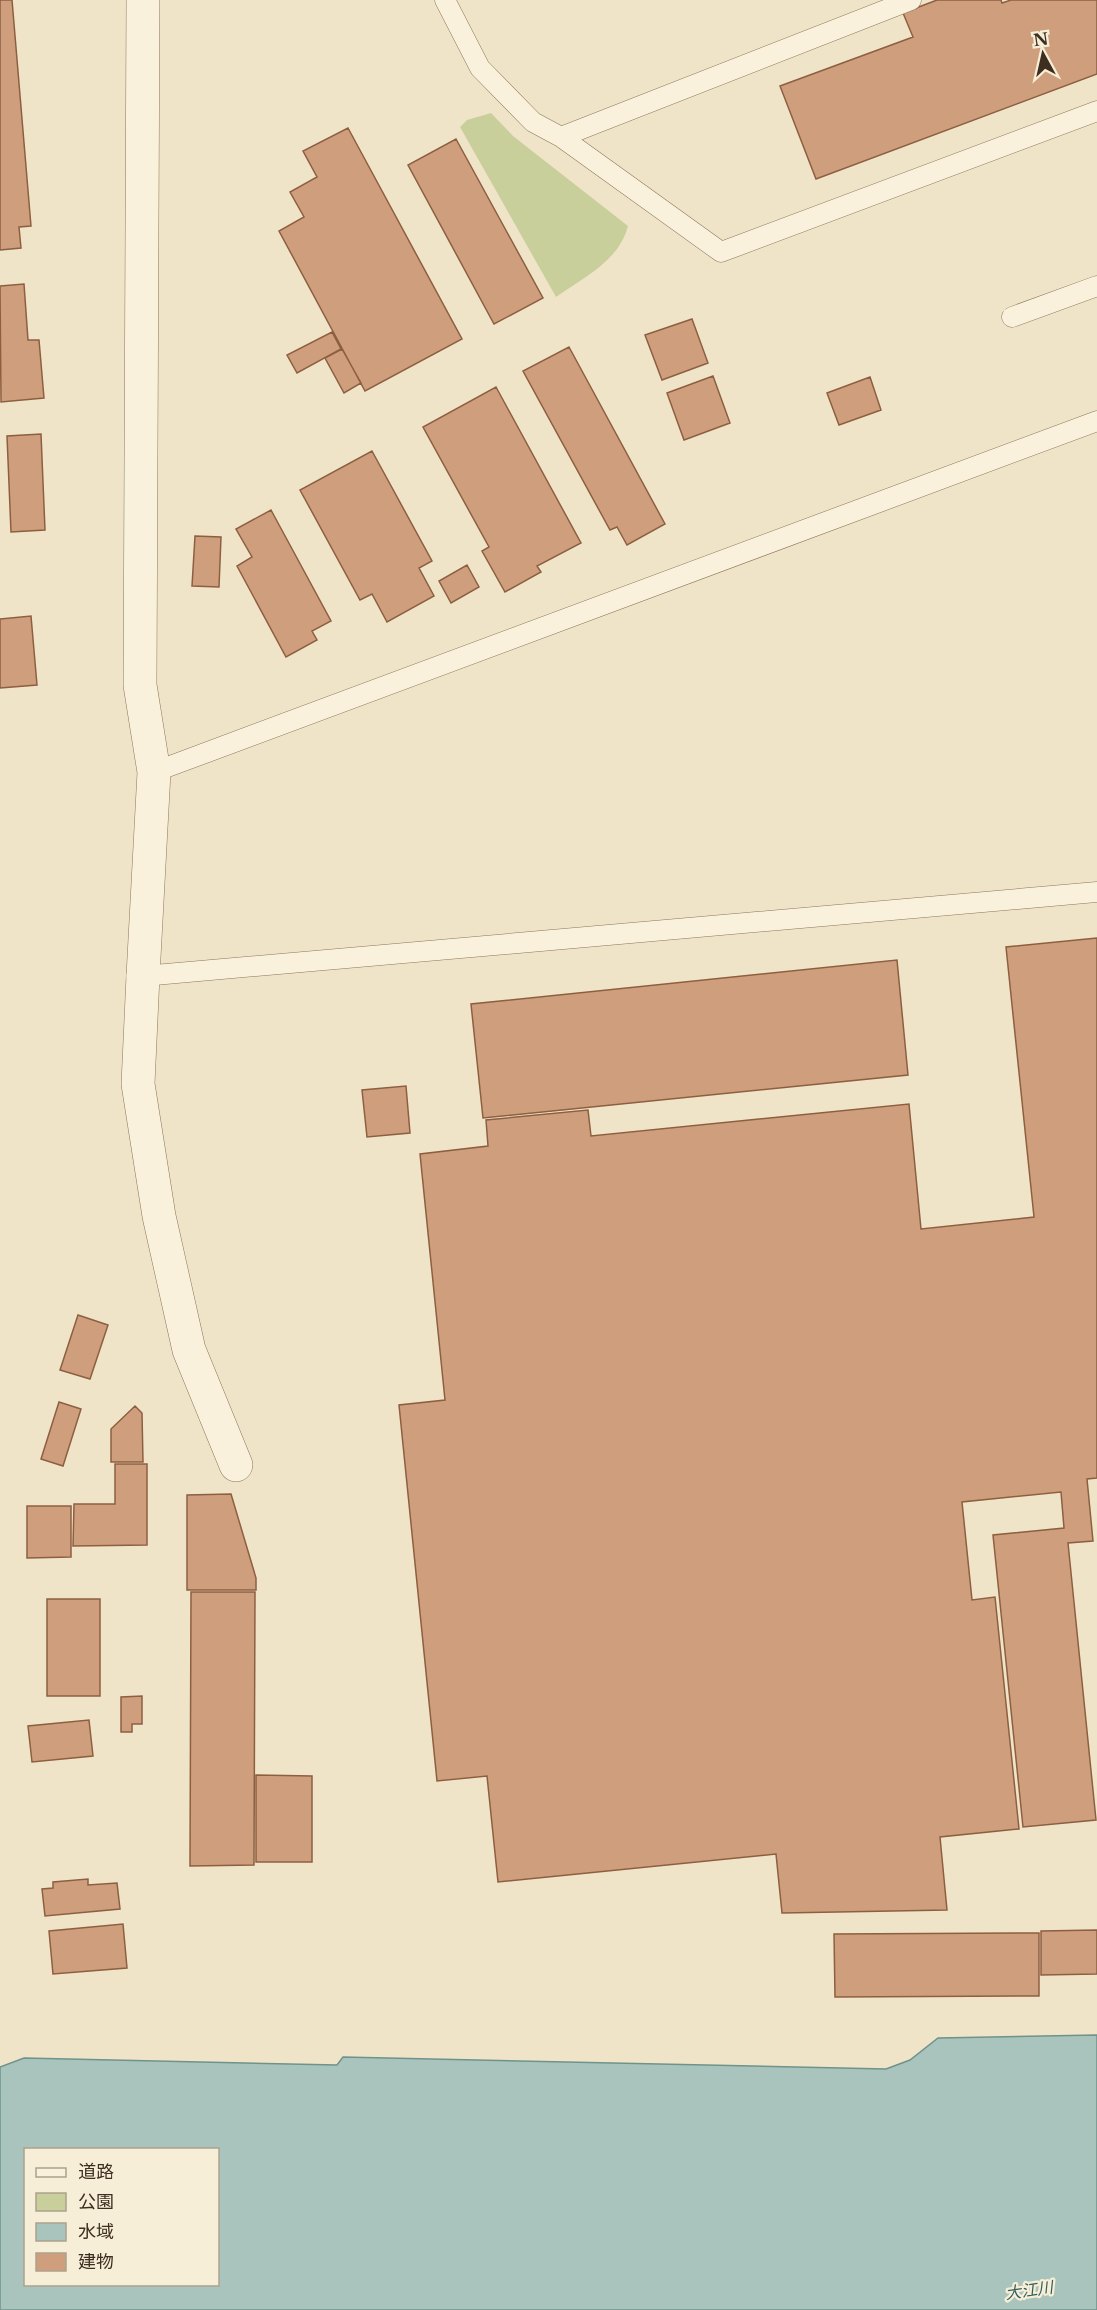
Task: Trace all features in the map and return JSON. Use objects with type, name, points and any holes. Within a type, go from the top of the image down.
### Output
[{"type":"street","points":[[143,0],[140,685],[154,772],[138,1083],[159,1216],[189,1350],[236,1465]]},
{"type":"lane","points":[[445,0],[480,68],[533,123],[561,137],[721,252],[1097,111]]},
{"type":"lane","points":[[561,137],[911,0]]},
{"type":"lane","points":[[1012,317],[1097,286]]},
{"type":"lane","points":[[154,772],[1097,421]]},
{"type":"lane","points":[[143,976],[1097,892]]},
{"type":"green space","points":[[491,113],[513,136],[628,226],[617,249],[609,259],[556,297],[460,127],[467,120]]},
{"type":"water","name":"大江川","points":[[1097,2035],[1097,2310],[0,2310],[0,2067],[24,2058],[337,2065],[343,2057],[886,2069],[910,2060],[938,2038]]},
{"type":"building","points":[[0,0],[12,0],[31,226],[19,227],[21,248],[0,250]]},
{"type":"building","points":[[937,0],[1001,0],[1002,3],[1011,0],[1097,0],[1097,74],[816,179],[780,86],[913,37],[903,13]]},
{"type":"building","points":[[348,128],[462,339],[365,391],[279,231],[304,217],[290,192],[317,177],[303,151]]},
{"type":"building","points":[[456,139],[543,298],[494,324],[408,165]]},
{"type":"building","points":[[24,284],[28,340],[39,340],[44,398],[1,402],[0,286]]},
{"type":"building","points":[[692,319],[708,363],[662,380],[645,335]]},
{"type":"building","points":[[332,332],[341,349],[297,373],[287,355]]},
{"type":"building","points":[[569,347],[665,524],[627,545],[617,527],[610,530],[523,371]]},
{"type":"building","points":[[342,349],[361,383],[344,393],[325,358]]},
{"type":"building","points":[[713,376],[730,423],[684,440],[667,393]]},
{"type":"building","points":[[870,377],[881,410],[839,425],[827,393]]},
{"type":"building","points":[[496,387],[581,543],[537,566],[541,572],[505,592],[482,551],[489,547],[423,427]]},
{"type":"building","points":[[41,434],[45,530],[11,532],[7,436]]},
{"type":"building","points":[[372,451],[432,561],[419,568],[434,596],[387,622],[372,594],[360,600],[300,490]]},
{"type":"building","points":[[271,510],[331,621],[312,631],[317,640],[286,657],[237,566],[252,557],[236,529]]},
{"type":"building","points":[[195,536],[221,537],[219,587],[192,586]]},
{"type":"building","points":[[467,565],[479,587],[451,603],[439,581]]},
{"type":"building","points":[[31,616],[37,685],[0,688],[0,619]]},
{"type":"building","points":[[1097,938],[1097,1478],[1087,1479],[1093,1541],[1068,1543],[1096,1820],[1023,1827],[993,1535],[1064,1528],[1061,1492],[962,1502],[972,1600],[995,1597],[1019,1829],[940,1837],[947,1910],[782,1913],[776,1854],[498,1882],[487,1776],[437,1781],[399,1405],[445,1400],[420,1154],[488,1146],[486,1120],[588,1110],[591,1136],[909,1104],[921,1229],[1034,1217],[1006,947]]},
{"type":"building","points":[[897,960],[908,1075],[483,1118],[471,1004]]},
{"type":"building","points":[[406,1086],[410,1133],[367,1137],[362,1090]]},
{"type":"building","points":[[78,1315],[108,1325],[90,1379],[60,1370]]},
{"type":"building","points":[[59,1402],[81,1409],[63,1466],[41,1459]]},
{"type":"building","points":[[135,1406],[142,1413],[143,1462],[111,1462],[111,1429]]},
{"type":"building","points":[[115,1464],[147,1464],[147,1545],[73,1546],[74,1504],[115,1504]]},
{"type":"building","points":[[231,1494],[256,1578],[256,1590],[187,1590],[187,1495]]},
{"type":"building","points":[[27,1506],[71,1506],[71,1557],[27,1558]]},
{"type":"building","points":[[191,1592],[255,1592],[254,1865],[190,1866]]},
{"type":"building","points":[[47,1599],[100,1599],[100,1696],[47,1696]]},
{"type":"building","points":[[142,1696],[142,1724],[132,1724],[132,1732],[121,1732],[121,1697]]},
{"type":"building","points":[[89,1720],[93,1756],[32,1762],[28,1726]]},
{"type":"building","points":[[256,1775],[312,1776],[312,1862],[256,1862]]},
{"type":"building","points":[[88,1879],[88,1885],[117,1883],[120,1909],[45,1916],[42,1889],[53,1888],[53,1882]]},
{"type":"building","points":[[123,1924],[127,1968],[53,1974],[49,1931]]},
{"type":"building","points":[[1097,1930],[1097,1974],[1041,1975],[1041,1931]]},
{"type":"building","points":[[1039,1933],[1039,1996],[835,1997],[834,1934]]}]
